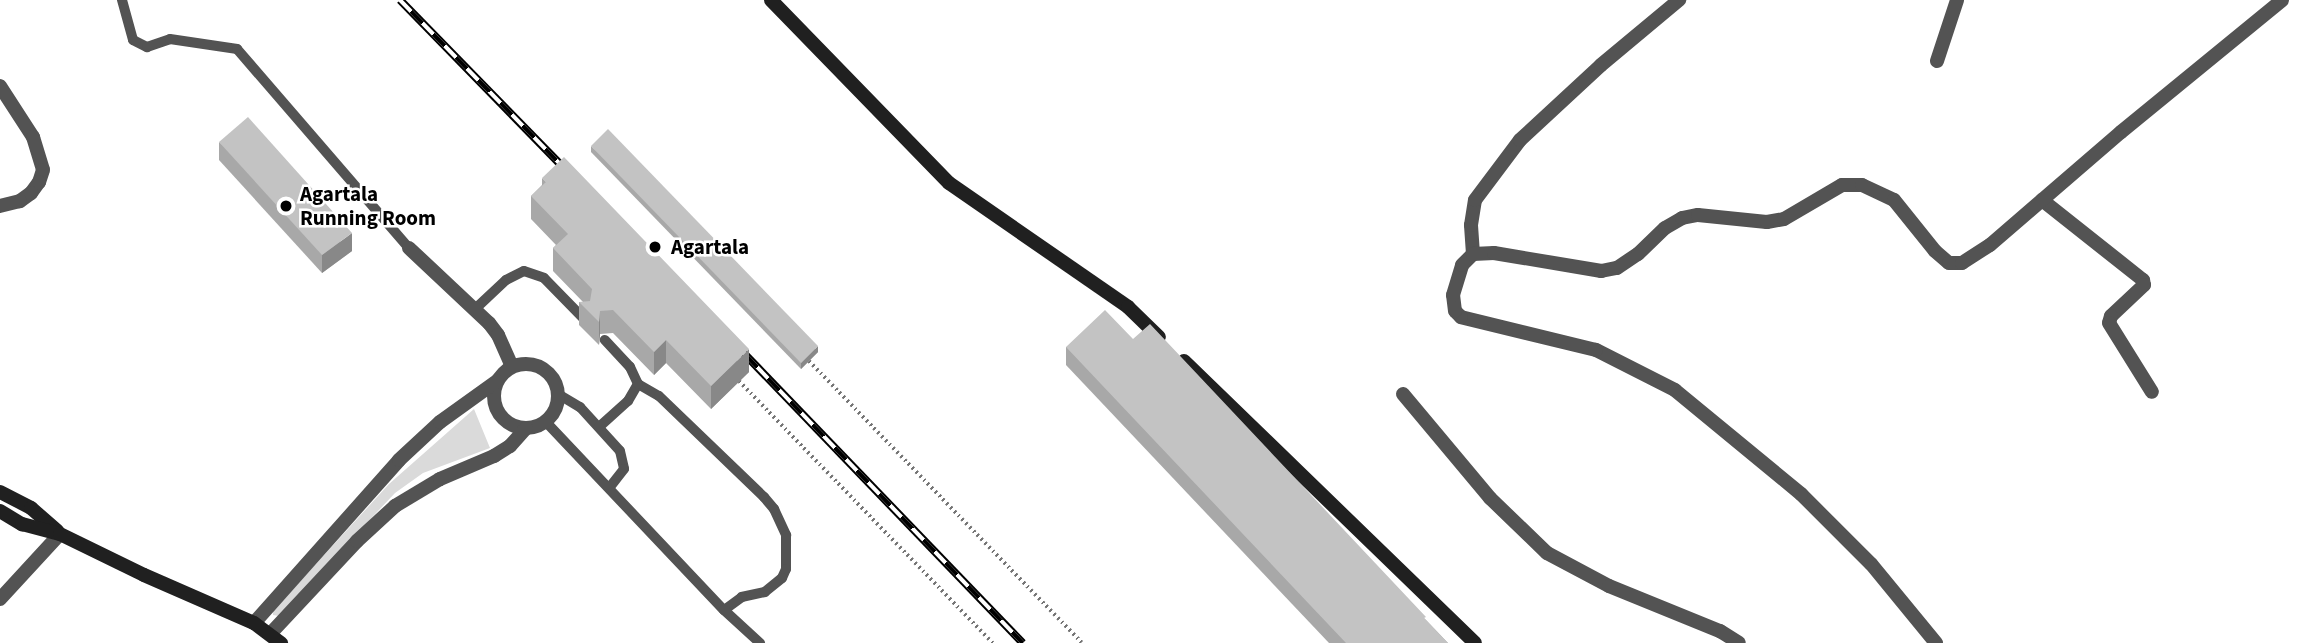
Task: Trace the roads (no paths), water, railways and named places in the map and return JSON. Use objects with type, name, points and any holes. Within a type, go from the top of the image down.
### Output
[{"type":"street","points":[[771,0],[949,183],[1128,307],[1475,643]]},
{"type":"street","points":[[1473,254],[1471,225],[1475,200],[1520,140],[1601,65],[1679,0]]},
{"type":"street","points":[[1937,61],[1957,0]]},
{"type":"street","points":[[1936,643],[1871,564],[1801,494],[1675,390],[1596,350],[1461,317],[1455,311],[1452,295],[1462,265],[1473,254],[1494,253],[1601,271],[1617,268],[1638,254],[1665,228],[1682,218],[1698,215],[1767,222],[1784,219],[1831,189],[1842,185],[1862,185],[1894,200],[1936,251],[1949,263],[1962,263],[1990,245],[2282,0]]},
{"type":"street","points":[[0,86],[33,137],[43,170],[40,182],[32,192],[20,201],[0,206]]},
{"type":"street","points":[[2042,200],[2144,281],[2111,316],[2109,323],[2152,392]]},
{"type":"street","points":[[409,248],[498,335],[512,366]]},
{"type":"street","points":[[0,512],[22,524],[60,534],[144,575],[254,622],[276,638],[386,513],[440,479],[502,451],[526,428],[545,421],[552,414],[558,394],[551,375],[534,364],[512,366],[497,381],[450,414],[399,460],[254,622]]},
{"type":"street","points":[[497,381],[494,392],[498,413],[515,426],[526,428]]},
{"type":"street","points":[[1403,394],[1490,498],[1547,553],[1609,586],[1720,631],[1739,643]]},
{"type":"street","points":[[0,492],[31,508],[60,534]]},
{"type":"street","points":[[0,599],[60,534]]},
{"type":"lane","points":[[122,0],[133,40],[147,47],[170,39],[237,49],[409,248]]},
{"type":"lane","points":[[474,310],[506,280],[524,271],[544,278],[584,319]]},
{"type":"lane","points":[[605,340],[631,367],[638,384],[649,388],[669,405],[764,497],[781,523],[786,535],[787,559],[782,578],[774,587],[742,597],[724,610]]},
{"type":"lane","points":[[599,427],[628,401],[638,384]]},
{"type":"lane","points":[[558,394],[580,407],[624,460],[619,477],[609,488]]},
{"type":"lane","points":[[545,421],[724,610],[760,643]]},
{"type":"railway","points":[[400,0],[571,175]]},
{"type":"railway","points":[[735,344],[1023,643]]},
{"type":"place","name":"Agartala Running Room","points":[[286,206]]},
{"type":"place","name":"Agartala","points":[[655,247]]}]
